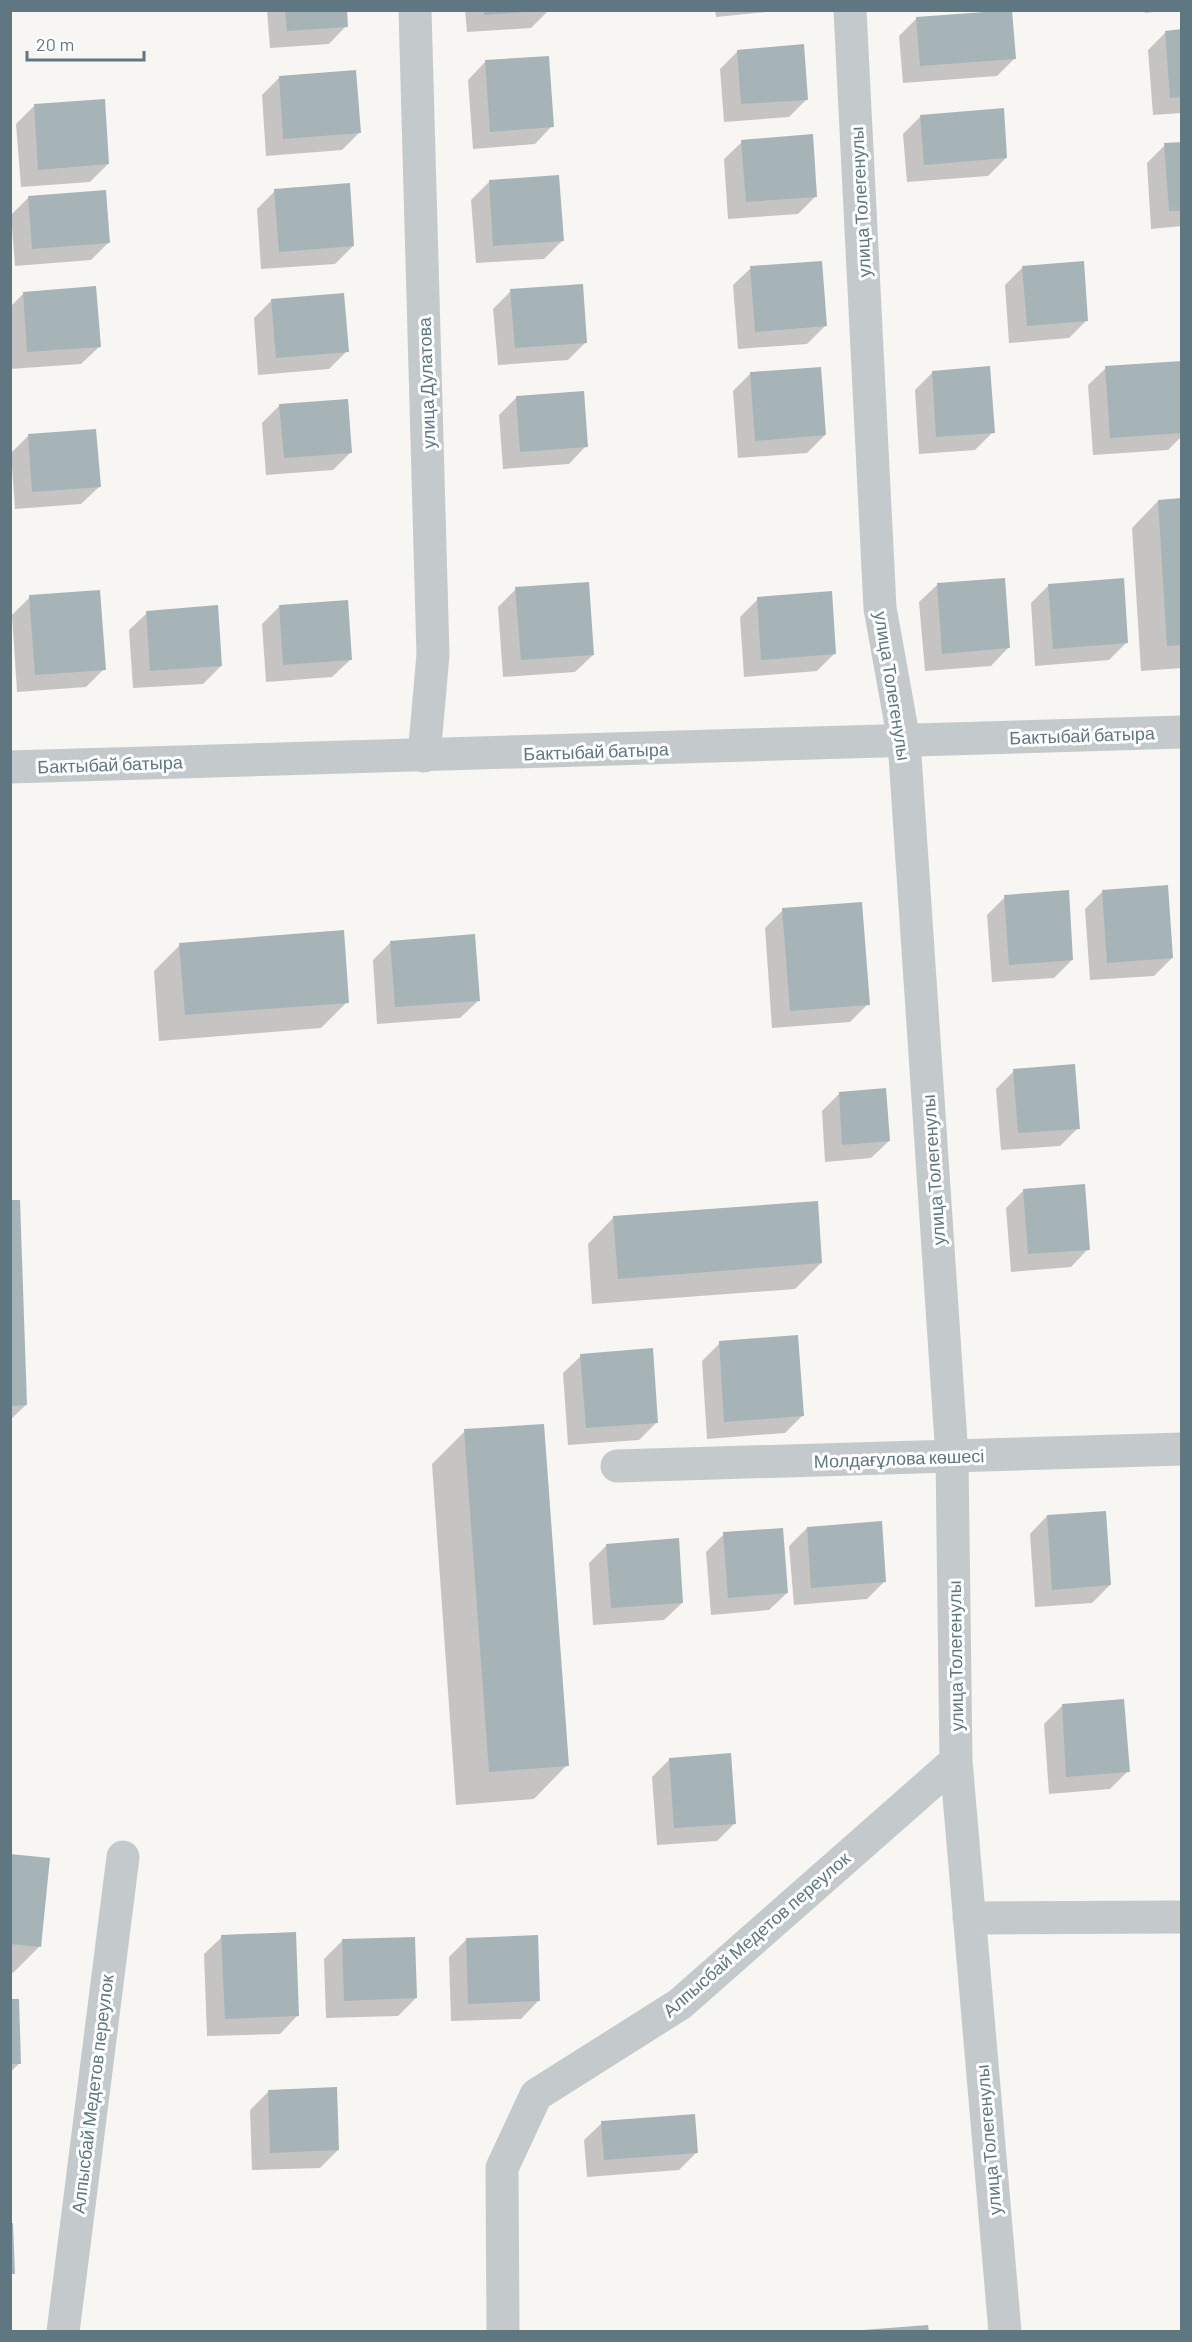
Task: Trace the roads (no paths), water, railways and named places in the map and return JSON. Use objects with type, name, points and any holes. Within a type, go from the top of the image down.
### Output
[{"type":"street","name":"улица Дулатова","points":[[415,10],[433,655],[424,756]]},
{"type":"street","name":"улица Толегенулы","points":[[850,10],[880,608],[904,741],[952,1457],[956,1761],[1005,2331]]},
{"type":"street","name":"Бактыбай батыра","points":[[10,767],[1182,732]]},
{"type":"street","name":"Молдағұлова көшесі","points":[[617,1466],[1182,1449]]},
{"type":"street","name":"Алпысбай Медетов переулок","points":[[503,2331],[502,2169],[536,2095],[680,2004],[956,1761]]},
{"type":"street","name":"Алпысбай Медетов переулок","points":[[63,2331],[123,1857]]},
{"type":"street","points":[[969,1918],[1182,1917]]}]
